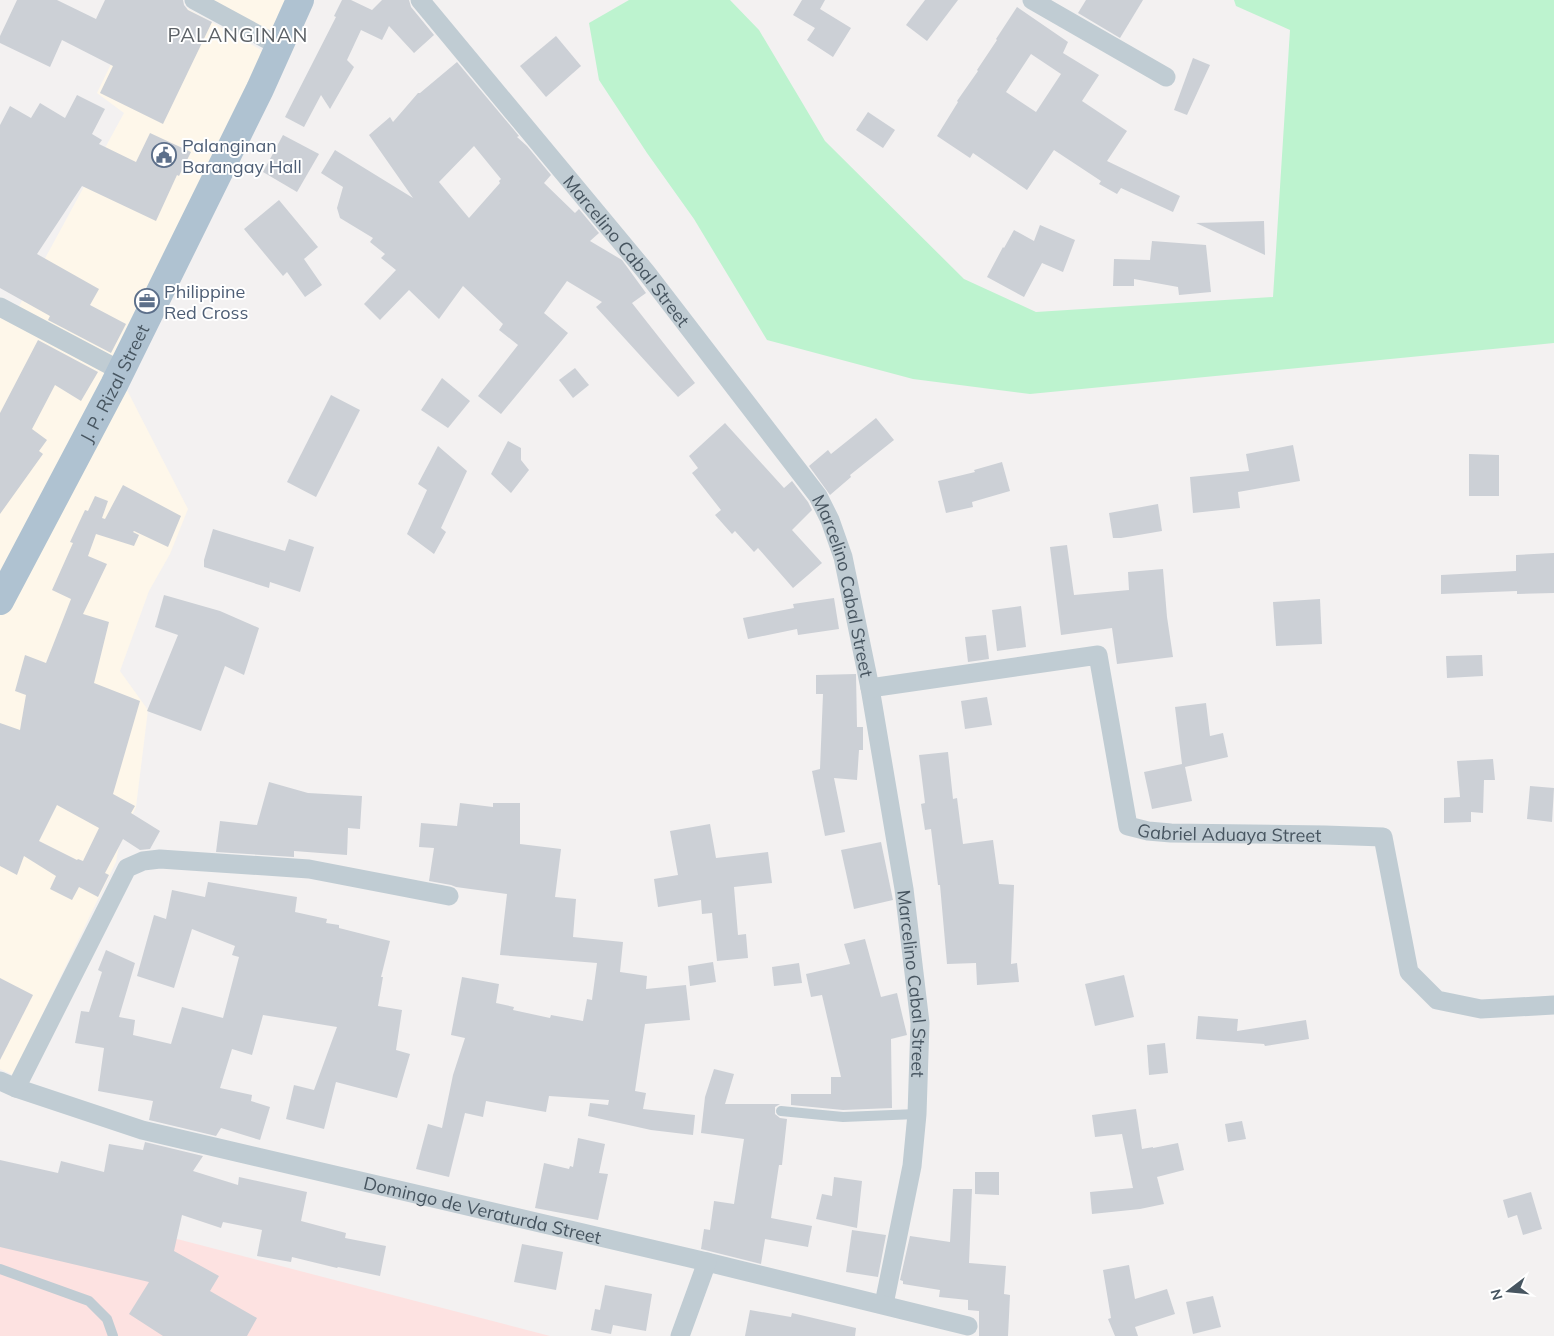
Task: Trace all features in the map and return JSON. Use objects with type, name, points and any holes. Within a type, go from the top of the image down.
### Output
[{"type":"main road","name":"J. P. Rizal Street","points":[[0,600],[121,371],[255,98],[300,0]]},
{"type":"street","points":[[194,0],[279,46]]},
{"type":"street","name":"Marcelino Cabal Street","points":[[420,0],[646,272],[818,496],[830,520],[843,557],[870,688],[904,889],[920,1023],[917,1114],[912,1166],[884,1304]]},
{"type":"street","points":[[1032,0],[1166,77]]},
{"type":"street","points":[[0,307],[121,371]]},
{"type":"street","name":"Gabriel Aduaya Street","points":[[870,688],[1098,654],[1128,826],[1172,834],[1325,835],[1383,838],[1409,972],[1437,1000],[1481,1009],[1554,1005]]},
{"type":"street","points":[[8,1085],[127,868],[143,861],[160,859],[309,870],[448,896]]},
{"type":"street","name":"Domingo de Veraturda Street","points":[[8,1085],[142,1130],[707,1262],[968,1326]]},
{"type":"street","points":[[680,1336],[707,1262]]},
{"type":"lane","points":[[781,1111],[843,1117],[917,1114]]},
{"type":"lane","points":[[0,1269],[89,1301],[107,1319],[114,1336]]},
{"type":"shaded area","points":[[142,0],[172,0],[272,56],[0,599],[0,315],[11,321],[124,113],[97,93]]},
{"type":"shaded area","points":[[207,0],[290,0],[274,36]]},
{"type":"shaded area","points":[[127,390],[188,509],[170,554],[149,591],[120,671],[148,710],[136,807],[120,839],[116,862],[13,1075],[0,1069],[0,611],[106,411]]},
{"type":"shaded area","points":[[0,1193],[550,1336],[0,1336]]},
{"type":"green space","points":[[629,0],[730,0],[759,30],[825,141],[964,279],[1036,312],[1273,297],[1290,30],[1236,6],[1234,0],[1554,0],[1554,343],[1030,394],[913,379],[767,340],[694,219],[647,153],[599,80],[589,23]]},
{"type":"building","points":[[17,0],[57,0],[96,19],[105,0],[183,0],[188,10],[212,22],[163,124],[100,93],[113,66],[62,40],[50,67],[0,43],[0,36]]},
{"type":"building","points":[[342,0],[351,0],[372,10],[382,0],[409,0],[411,7],[434,35],[414,53],[389,26],[382,40],[361,30],[347,60],[354,67],[330,109],[321,95],[304,127],[285,117],[336,17],[334,16]]},
{"type":"building","points":[[802,0],[825,0],[820,9],[851,28],[833,57],[807,40],[815,28],[793,15]]},
{"type":"building","points":[[925,0],[958,0],[927,41],[906,25]]},
{"type":"building","points":[[1086,0],[1143,0],[1120,38],[1078,13]]},
{"type":"building","points":[[1017,7],[1068,42],[1063,53],[1099,75],[1082,101],[1127,131],[1107,161],[1180,196],[1173,212],[1121,188],[1117,194],[1099,184],[1101,181],[1054,150],[1027,190],[973,153],[970,158],[937,136]],"holes":[[[1031,54],[1061,74],[1036,112],[1006,92]]]},
{"type":"building","points":[[556,36],[581,66],[546,97],[520,66]]},
{"type":"building","points":[[1193,58],[1210,65],[1187,115],[1174,110]]},
{"type":"building","points":[[457,62],[519,136],[517,137],[551,175],[544,183],[575,213],[579,209],[599,233],[590,241],[622,260],[646,293],[632,303],[695,383],[678,397],[596,307],[602,302],[567,281],[544,313],[568,333],[501,414],[478,396],[518,345],[499,330],[503,324],[463,286],[439,319],[409,290],[380,320],[364,304],[396,270],[381,258],[385,254],[370,242],[373,238],[340,218],[337,208],[343,187],[321,173],[335,150],[413,198],[369,135],[390,117],[393,122],[420,93]],"holes":[[[474,146],[501,179],[500,183],[469,218],[439,182]]]},
{"type":"building","points":[[77,95],[105,109],[92,134],[102,140],[99,144],[136,162],[150,133],[191,152],[179,176],[177,175],[156,221],[82,186],[37,254],[99,289],[90,305],[126,324],[111,353],[48,320],[50,316],[0,288],[0,125],[10,106],[31,118],[40,103],[65,118]]},
{"type":"building","points":[[868,112],[895,130],[883,148],[856,130]]},
{"type":"building","points":[[283,135],[319,154],[297,192],[263,172]]},
{"type":"building","points":[[279,200],[318,247],[304,259],[322,285],[305,297],[287,272],[283,276],[244,229]]},
{"type":"building","points":[[1264,221],[1265,255],[1196,223]]},
{"type":"building","points":[[1040,225],[1075,240],[1063,272],[1042,263],[1024,297],[987,277],[1014,230],[1034,241]]},
{"type":"building","points":[[1152,241],[1206,245],[1211,292],[1179,295],[1178,287],[1134,279],[1134,286],[1113,286],[1114,259],[1150,260]]},
{"type":"building","points":[[38,340],[98,372],[81,401],[55,385],[32,429],[47,440],[39,451],[43,454],[0,514],[0,413]]},
{"type":"building","points":[[575,368],[589,385],[573,398],[559,380]]},
{"type":"building","points":[[442,378],[470,401],[448,428],[421,410]]},
{"type":"building","points":[[331,395],[360,410],[316,497],[287,482]]},
{"type":"building","points":[[876,418],[894,440],[850,475],[851,477],[830,495],[809,466],[828,450],[831,454]]},
{"type":"building","points":[[725,423],[784,488],[792,481],[812,510],[792,530],[822,563],[793,588],[758,548],[754,552],[735,531],[732,534],[715,515],[721,510],[692,473],[698,468],[689,456]]},
{"type":"building","points":[[508,441],[521,448],[521,460],[529,470],[511,493],[491,474]]},
{"type":"building","points":[[1293,445],[1300,481],[1238,492],[1240,508],[1193,513],[1190,477],[1249,471],[1246,454]]},
{"type":"building","points":[[438,446],[467,471],[441,528],[446,532],[434,554],[407,534],[427,490],[418,484]]},
{"type":"building","points":[[1469,454],[1499,455],[1499,496],[1469,496]]},
{"type":"building","points":[[1002,462],[1010,491],[972,502],[973,507],[946,513],[938,481],[975,472],[974,470]]},
{"type":"building","points":[[123,485],[181,516],[168,547],[134,531],[139,535],[134,546],[96,534],[88,556],[107,564],[83,614],[109,622],[94,683],[140,701],[113,794],[135,806],[131,813],[160,831],[150,849],[140,850],[123,839],[105,873],[109,875],[98,897],[79,887],[72,900],[50,889],[56,876],[24,856],[17,875],[0,866],[0,723],[20,730],[26,695],[15,691],[25,655],[46,663],[71,599],[52,590],[73,543],[70,542],[85,510],[88,511],[95,496],[108,501],[102,518],[105,519]],"holes":[[[57,805],[99,828],[83,861],[77,860],[39,841]]]},
{"type":"building","points":[[1158,504],[1162,531],[1113,538],[1109,513]]},
{"type":"building","points":[[213,529],[285,551],[289,539],[314,547],[300,592],[270,582],[269,588],[204,567],[204,560]]},
{"type":"building","points":[[1067,545],[1074,595],[1129,590],[1128,572],[1163,569],[1173,657],[1117,664],[1112,628],[1061,635],[1050,547]]},
{"type":"building","points":[[1554,553],[1554,593],[1517,594],[1517,591],[1441,594],[1441,575],[1516,571],[1516,555]]},
{"type":"building","points":[[164,595],[220,611],[259,628],[244,675],[225,666],[201,731],[147,711],[178,635],[155,627]]},
{"type":"building","points":[[834,598],[839,629],[798,635],[797,629],[748,639],[743,618],[794,608],[793,604]]},
{"type":"building","points":[[1320,599],[1322,644],[1276,646],[1273,602]]},
{"type":"building","points":[[1021,606],[1026,647],[997,651],[992,610]]},
{"type":"building","points":[[986,635],[989,659],[968,662],[965,637]]},
{"type":"building","points":[[1482,655],[1483,676],[1447,678],[1446,656]]},
{"type":"building","points":[[856,674],[857,727],[863,727],[863,750],[859,750],[857,780],[834,778],[845,832],[825,836],[812,771],[820,769],[823,694],[816,694],[816,675]]},
{"type":"building","points":[[987,697],[992,725],[965,729],[961,701]]},
{"type":"building","points":[[1206,703],[1210,736],[1223,733],[1228,757],[1185,767],[1192,801],[1152,809],[1144,772],[1182,764],[1175,707]]},
{"type":"building","points":[[948,752],[953,799],[957,798],[963,844],[993,840],[999,884],[1014,885],[1011,964],[1017,963],[1019,982],[977,985],[976,963],[947,964],[940,885],[938,885],[931,829],[925,830],[921,804],[925,803],[919,755]]},
{"type":"building","points":[[1493,759],[1495,780],[1484,780],[1483,813],[1471,812],[1471,822],[1444,823],[1444,798],[1460,797],[1457,761]]},
{"type":"building","points":[[269,782],[308,793],[362,796],[360,829],[348,828],[347,855],[294,851],[294,857],[216,852],[220,821],[257,825]]},
{"type":"building","points":[[1530,786],[1554,788],[1552,822],[1527,819]]},
{"type":"building","points":[[460,803],[493,807],[493,803],[520,803],[520,844],[561,849],[555,897],[576,899],[573,937],[623,942],[620,972],[647,976],[646,989],[686,985],[690,1020],[645,1024],[635,1091],[646,1093],[643,1109],[695,1115],[693,1135],[651,1130],[588,1116],[590,1103],[608,1105],[609,1100],[549,1096],[546,1112],[486,1101],[483,1117],[465,1113],[449,1177],[416,1169],[428,1124],[442,1128],[453,1075],[465,1038],[451,1035],[462,977],[499,984],[496,1003],[514,1007],[513,1010],[550,1018],[551,1015],[583,1021],[587,999],[592,1000],[597,963],[500,955],[507,894],[429,881],[434,848],[419,847],[421,823],[457,826]]},
{"type":"building","points":[[710,824],[716,858],[768,852],[772,883],[734,887],[738,935],[746,934],[748,958],[717,961],[712,913],[702,914],[701,900],[658,907],[654,879],[678,875],[670,831]]},
{"type":"building","points":[[881,842],[893,900],[854,909],[841,850]]},
{"type":"building","points":[[208,882],[297,897],[295,912],[327,919],[326,923],[339,925],[339,928],[390,941],[381,977],[383,977],[378,1006],[402,1010],[396,1050],[410,1054],[397,1098],[336,1082],[324,1129],[286,1119],[294,1085],[314,1090],[337,1027],[263,1015],[252,1055],[232,1049],[220,1088],[252,1095],[251,1101],[270,1107],[260,1140],[221,1128],[216,1136],[149,1120],[153,1101],[98,1091],[104,1048],[75,1043],[81,1011],[89,1012],[102,972],[98,970],[106,950],[135,963],[119,1017],[135,1020],[133,1035],[171,1044],[182,1007],[223,1018],[239,957],[232,955],[235,946],[192,929],[174,988],[137,976],[154,915],[166,919],[172,890],[205,897]]},
{"type":"building","points":[[865,939],[881,997],[897,993],[907,1035],[891,1039],[892,1108],[843,1110],[791,1105],[791,1094],[831,1094],[831,1077],[841,1077],[822,995],[811,997],[806,974],[850,964],[844,944]]},
{"type":"building","points":[[713,962],[716,982],[690,986],[688,966]]},
{"type":"building","points":[[799,963],[802,983],[774,986],[772,967]]},
{"type":"building","points":[[1124,975],[1134,1017],[1095,1026],[1085,984]]},
{"type":"building","points":[[0,978],[33,995],[0,1060]]},
{"type":"building","points":[[1198,1016],[1238,1019],[1237,1031],[1306,1020],[1309,1039],[1265,1046],[1264,1044],[1196,1039]]},
{"type":"building","points":[[1165,1043],[1168,1073],[1149,1075],[1147,1045]]},
{"type":"building","points":[[714,1069],[734,1074],[725,1104],[780,1104],[775,1107],[775,1114],[780,1118],[787,1119],[782,1165],[779,1165],[771,1218],[812,1226],[808,1247],[765,1239],[761,1264],[701,1249],[704,1229],[710,1230],[714,1201],[734,1204],[744,1139],[701,1133],[705,1097]]},
{"type":"building","points":[[1136,1109],[1142,1149],[1178,1143],[1184,1170],[1157,1177],[1164,1204],[1140,1209],[1092,1214],[1090,1192],[1133,1188],[1122,1134],[1095,1137],[1092,1115]]},
{"type":"building","points":[[1242,1121],[1246,1139],[1228,1142],[1225,1124]]},
{"type":"building","points":[[578,1138],[605,1144],[599,1173],[608,1174],[598,1220],[535,1208],[544,1163],[569,1169],[570,1166],[573,1167]]},
{"type":"building","points":[[145,1142],[203,1156],[193,1171],[238,1185],[239,1177],[307,1192],[301,1221],[346,1233],[345,1238],[386,1246],[380,1276],[292,1257],[291,1262],[257,1256],[262,1230],[223,1222],[221,1228],[182,1215],[174,1251],[219,1276],[210,1291],[257,1318],[247,1336],[163,1336],[129,1314],[149,1282],[0,1247],[0,1160],[58,1173],[61,1161],[104,1172],[109,1144],[143,1150]]},
{"type":"building","points":[[975,1172],[999,1172],[999,1195],[975,1194]]},
{"type":"building","points":[[834,1177],[862,1181],[857,1228],[816,1219],[822,1194],[832,1196]]},
{"type":"building","points":[[953,1189],[972,1189],[969,1263],[1006,1266],[1004,1294],[1010,1295],[1008,1336],[979,1336],[979,1311],[968,1310],[968,1300],[939,1297],[940,1290],[903,1284],[903,1281],[900,1280],[910,1236],[950,1242]]},
{"type":"building","points":[[1531,1192],[1542,1229],[1523,1235],[1517,1215],[1508,1218],[1503,1200]]},
{"type":"building","points":[[852,1230],[886,1235],[878,1277],[846,1272]]},
{"type":"building","points":[[522,1244],[563,1252],[556,1290],[514,1282]]},
{"type":"building","points":[[1129,1265],[1135,1299],[1167,1289],[1175,1314],[1135,1327],[1138,1336],[1115,1336],[1108,1319],[1111,1318],[1103,1270]]},
{"type":"building","points":[[605,1285],[652,1294],[646,1331],[613,1325],[611,1334],[591,1330],[595,1309],[600,1310]]},
{"type":"building","points":[[1213,1296],[1221,1327],[1193,1334],[1186,1302]]},
{"type":"building","points":[[750,1310],[791,1317],[792,1313],[856,1328],[855,1336],[745,1336]]},
{"type":"place","name":"Palanginan Barangay Hall","points":[[164,155]]},
{"type":"place","name":"Philippine Red Cross","points":[[147,301]]},
{"type":"district","name":"PALANGINAN","points":[[238,34]]}]
